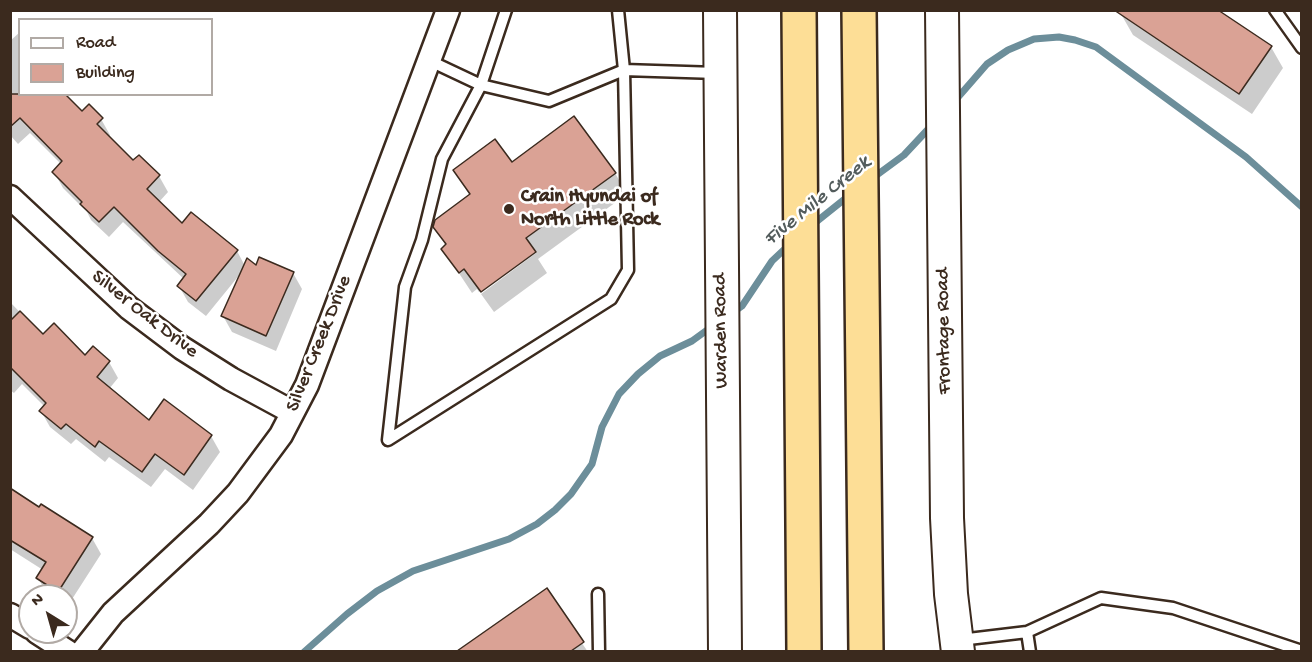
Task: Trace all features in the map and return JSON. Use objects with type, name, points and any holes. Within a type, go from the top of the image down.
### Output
[{"type":"highway","points":[[799,10],[804,651]]},
{"type":"highway","points":[[859,10],[866,651]]},
{"type":"main road","name":"Warden Road","points":[[720,10],[725,651]]},
{"type":"main road","name":"Frontage Road","points":[[942,23],[947,518],[951,594],[958,646]]},
{"type":"street","name":"Silver Creek Drive","points":[[82,651],[113,613],[209,524],[238,493],[281,435],[307,385],[448,10]]},
{"type":"street","name":"Silver Oak Drive","points":[[10,197],[129,308],[182,348],[231,379],[292,412]]},
{"type":"lane","points":[[506,10],[481,85],[442,159],[422,240],[405,287],[388,440],[611,298],[628,270],[624,70],[618,10]]},
{"type":"lane","points":[[1275,10],[1302,48]]},
{"type":"lane","points":[[428,60],[481,85],[549,101],[624,70],[721,74]]},
{"type":"lane","points":[[598,594],[599,651]]},
{"type":"lane","points":[[958,646],[1027,632],[1101,598],[1173,608],[1302,651]]},
{"type":"lane","points":[[1027,632],[1030,651]]},
{"type":"building","points":[[1114,10],[1218,10],[1272,46],[1239,94]]},
{"type":"building","points":[[10,94],[67,96],[82,111],[89,104],[103,118],[97,124],[133,160],[139,155],[160,175],[147,189],[182,223],[191,212],[238,250],[196,301],[177,286],[186,274],[158,251],[114,207],[99,222],[80,204],[82,202],[52,172],[62,161],[20,118],[10,127]]},
{"type":"building","name":"Crain Hyundai of North Little Rock","points":[[574,116],[616,173],[526,238],[536,252],[481,292],[464,269],[459,273],[441,249],[446,244],[433,227],[435,220],[470,194],[453,170],[495,139],[512,162]]},
{"type":"building","points":[[259,257],[294,272],[266,336],[221,316],[247,258],[256,265]]},
{"type":"building","points":[[20,311],[43,334],[54,323],[85,355],[93,346],[110,361],[97,377],[149,420],[164,399],[212,435],[184,475],[155,454],[142,472],[99,441],[95,447],[66,424],[61,429],[39,411],[46,403],[10,367],[10,321]]},
{"type":"building","points":[[10,488],[39,507],[41,504],[93,537],[63,584],[45,584],[36,578],[46,562],[10,540]]},
{"type":"building","points":[[547,588],[584,642],[571,651],[457,651]]},
{"type":"waterway","name":"Five Mile Creek","points":[[953,103],[987,64],[1008,50],[1034,39],[1059,37],[1075,40],[1096,47],[1246,157],[1302,207]]},
{"type":"waterway","name":"Five Mile Creek","points":[[870,180],[904,155],[933,124]]},
{"type":"waterway","name":"Five Mile Creek","points":[[811,226],[851,194]]},
{"type":"waterway","name":"Five Mile Creek","points":[[731,314],[742,306],[772,261],[789,245]]},
{"type":"waterway","name":"Five Mile Creek","points":[[304,652],[377,591],[413,571],[509,539],[537,524],[555,510],[571,494],[592,464],[602,427],[619,394],[660,356],[692,341],[714,325]]},
{"type":"place","name":"Crain Hyundai of North Little Rock","points":[[509,209]]}]
